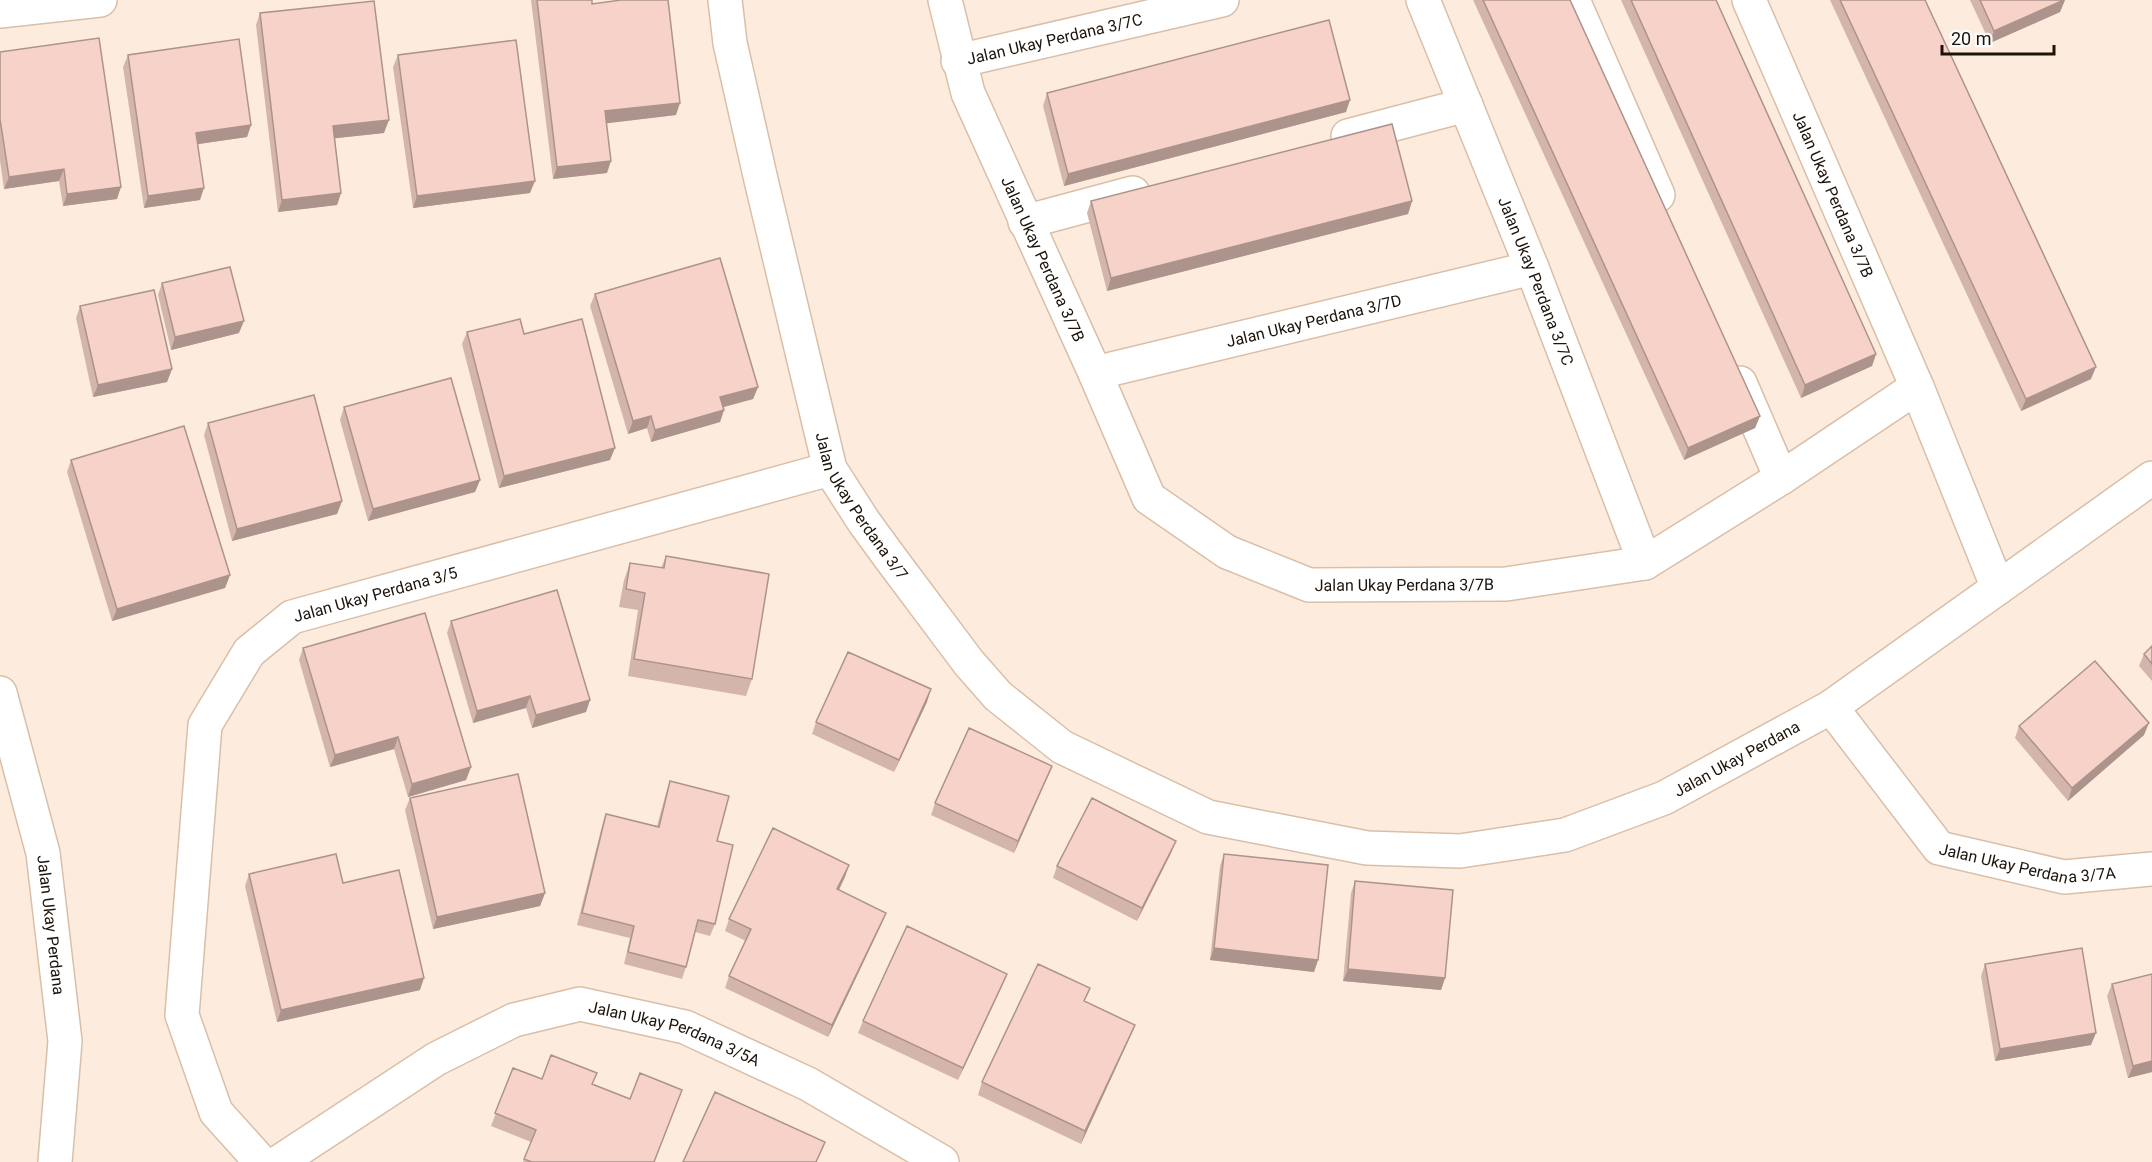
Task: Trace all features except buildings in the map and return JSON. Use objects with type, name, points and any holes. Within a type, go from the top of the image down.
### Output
[{"type":"street","points":[[0,11],[100,0]]},
{"type":"street","name":"Jalan Ukay Perdana 3/7","points":[[724,0],[730,43],[760,180],[830,469],[864,522],[969,663],[998,696],[1015,711],[1062,747],[1208,817],[1254,828]]},
{"type":"street","name":"Jalan Ukay Perdana 3/7B","points":[[945,0],[958,61],[968,93],[1149,498],[1227,552],[1309,585],[1506,584],[1645,563],[1781,478],[1917,387]]},
{"type":"street","name":"Jalan Ukay Perdana 3/7C","points":[[958,61],[1222,0]]},
{"type":"street","name":"Jalan Ukay Perdana 3/7C","points":[[1424,0],[1532,268],[1645,563]]},
{"type":"street","points":[[1573,0],[1667,217]]},
{"type":"street","name":"Jalan Ukay Perdana 3/7B","points":[[1749,0],[1917,387],[1998,588]]},
{"type":"street","points":[[1318,144],[1466,105]]},
{"type":"street","points":[[1025,222],[1160,186]]},
{"type":"street","name":"Jalan Ukay Perdana 3/7D","points":[[1095,373],[1532,268]]},
{"type":"street","points":[[1729,358],[1781,478]]},
{"type":"street","name":"Jalan Ukay Perdana 3/5","points":[[261,1162],[216,1112],[182,1016],[205,724],[249,652],[292,617],[830,469]]},
{"type":"street","name":"Jalan Ukay Perdana","points":[[1254,828],[1368,848],[1460,851],[1565,835],[1665,798],[1831,707],[2152,478]]},
{"type":"street","name":"Jalan Ukay Perdana","points":[[0,693],[45,865],[65,1041],[55,1162]]},
{"type":"street","name":"Jalan Ukay Perdana 3/7A","points":[[1831,707],[1939,848],[2064,877],[2152,869]]},
{"type":"street","name":"Jalan Ukay Perdana 3/5A","points":[[279,1162],[435,1059],[514,1020],[579,1004],[685,1027],[808,1084],[942,1162]]}]
